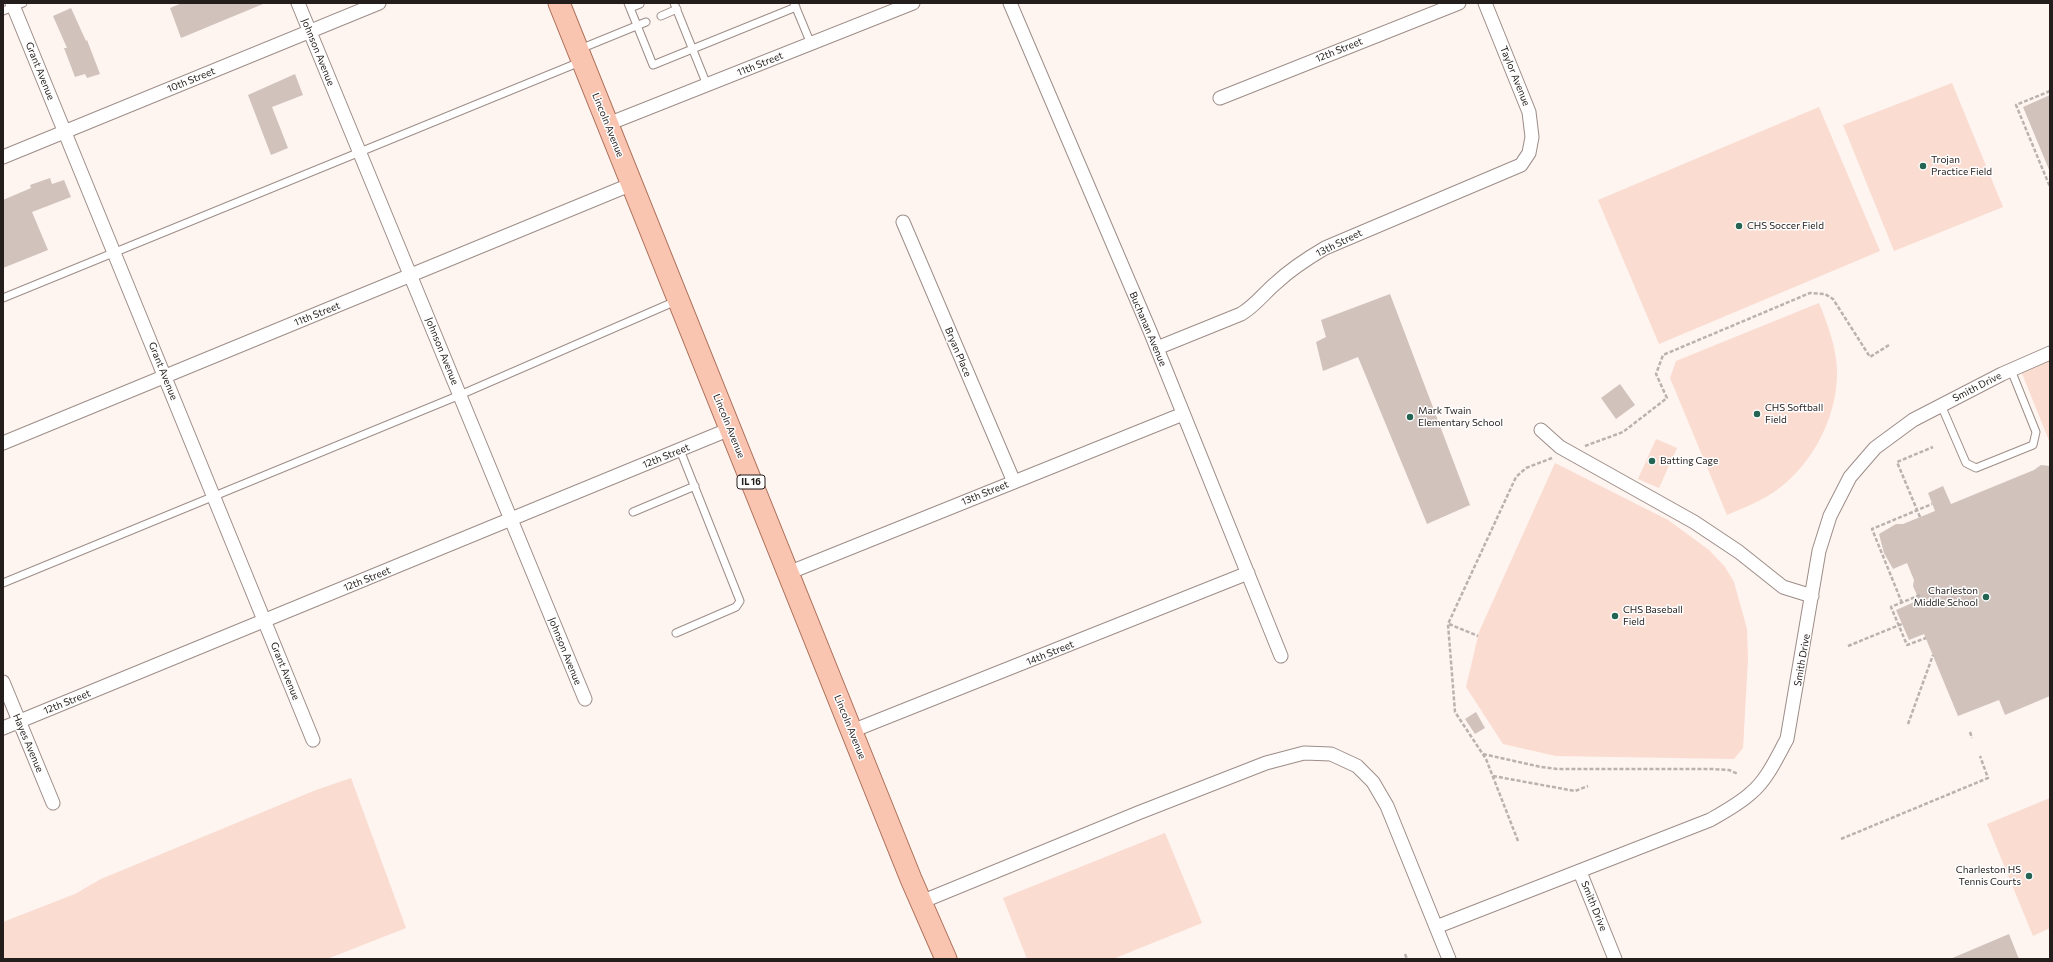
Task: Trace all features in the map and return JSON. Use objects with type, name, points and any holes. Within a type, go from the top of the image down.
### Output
[{"type":"main road","name":"Lincoln Avenue","points":[[559,3],[921,902],[946,959]]},
{"type":"street","name":"Johnson Avenue","points":[[298,3],[585,699]]},
{"type":"street","name":"10th Street","points":[[3,157],[379,3]]},
{"type":"street","name":"11th Street","points":[[608,124],[913,3]]},
{"type":"street","name":"Buchanan Avenue","points":[[1010,3],[1156,348],[1281,656]]},
{"type":"street","name":"12th Street","points":[[1220,98],[1459,3]]},
{"type":"street","name":"Taylor Avenue","points":[[1484,3],[1529,112],[1532,137],[1529,153]]},
{"type":"street","name":"Grant Avenue","points":[[13,6],[313,740]]},
{"type":"street","name":"13th Street","points":[[1156,348],[1250,309],[1275,283],[1299,264],[1325,248],[1521,165],[1529,153]]},
{"type":"street","name":"11th Street","points":[[3,443],[632,184]]},
{"type":"street","name":"Bryan Place","points":[[903,222],[1014,482]]},
{"type":"street","name":"Smith Drive","points":[[1615,959],[1580,872],[1710,820],[1732,808],[1752,793],[1774,763],[1787,739],[1819,551],[1828,523],[1850,477],[1875,448],[1912,420],[2010,370],[2050,353]]},
{"type":"street","name":"13th Street","points":[[788,572],[1183,414]]},
{"type":"street","name":"12th Street","points":[[3,728],[730,429]]},
{"type":"street","points":[[1541,430],[1569,452],[1694,522],[1739,552],[1783,587],[1812,596]]},
{"type":"street","name":"14th Street","points":[[852,731],[1248,573]]},
{"type":"street","name":"Hayes Avenue","points":[[3,682],[54,803]]},
{"type":"street","points":[[921,902],[1138,813],[1266,763],[1304,754],[1331,754],[1357,766],[1374,782],[1387,806],[1449,959]]},
{"type":"street","points":[[1436,927],[1580,872]]},
{"type":"lane","points":[[640,4],[629,6],[652,65],[795,5],[811,44]]},
{"type":"lane","points":[[662,16],[676,6],[707,85]]},
{"type":"lane","points":[[3,298],[360,152],[580,55],[646,22]]},
{"type":"lane","points":[[3,583],[460,395],[678,300]]},
{"type":"lane","points":[[1941,405],[1966,464],[1976,468],[2032,445],[2036,432],[2010,370]]},
{"type":"lane","points":[[676,633],[736,607],[740,601],[680,450]]},
{"type":"lane","points":[[633,512],[694,486]]},
{"type":"path","points":[[2050,91],[2016,105],[2050,187]]},
{"type":"path","points":[[2026,128],[2031,126]]},
{"type":"path","points":[[2042,166],[2046,164]]},
{"type":"path","points":[[1518,841],[1492,775],[1482,754],[1455,712],[1448,624],[1516,477],[1526,468],[1623,432],[1667,398],[1656,374],[1663,355],[1810,293],[1824,294],[1833,299],[1870,357],[1889,345]]},
{"type":"path","points":[[1920,517],[1897,462],[1933,447]]},
{"type":"path","points":[[1902,603],[1872,530],[1932,504]]},
{"type":"path","points":[[1920,595],[1891,607],[1900,624],[1907,645],[1926,638]]},
{"type":"path","points":[[1448,624],[1478,636]]},
{"type":"path","points":[[1848,646],[1900,624]]},
{"type":"path","points":[[1908,724],[1933,655]]},
{"type":"path","points":[[1970,732],[1972,738]]},
{"type":"path","points":[[1482,754],[1541,767],[1712,769],[1729,770],[1738,774]]},
{"type":"path","points":[[1841,839],[1988,778],[1980,756]]},
{"type":"path","points":[[1492,775],[1575,791],[1588,786]]},
{"type":"path","points":[[1405,954],[1407,959]]},
{"type":"shaded area","name":"Trojan Practice Field","points":[[1952,83],[2003,207],[1894,251],[1843,125]]},
{"type":"shaded area","name":"CHS Soccer Field","points":[[1819,107],[1880,251],[1659,344],[1598,200]]},
{"type":"shaded area","name":"CHS Softball Field","points":[[1819,303],[1826,320],[1837,364],[1836,391],[1826,427],[1807,460],[1781,487],[1761,500],[1727,515],[1670,378],[1676,361]]},
{"type":"shaded area","points":[[2050,353],[2050,443],[2019,366]]},
{"type":"shaded area","points":[[1656,439],[1677,448],[1659,488],[1638,479]]},
{"type":"shaded area","name":"CHS Baseball Field","points":[[1555,463],[1668,520],[1709,550],[1725,567],[1734,582],[1747,629],[1748,658],[1743,748],[1734,759],[1556,756],[1503,744],[1466,687],[1479,632]]},
{"type":"shaded area","points":[[351,778],[406,928],[327,959],[3,959],[3,922],[75,894],[101,879],[316,790]]},
{"type":"shaded area","name":"Charleston HS Tennis Courts","points":[[2050,798],[2050,928],[2033,936],[1987,824]]},
{"type":"shaded area","points":[[1165,833],[1202,923],[1113,959],[1027,959],[1003,898]]},
{"type":"building","points":[[182,3],[263,4],[181,38],[170,8]]},
{"type":"building","points":[[71,8],[86,41],[87,40],[100,74],[87,78],[85,74],[75,77],[64,48],[67,48],[53,16]]},
{"type":"building","points":[[295,74],[303,95],[272,107],[288,148],[271,155],[248,95]]},
{"type":"building","points":[[2050,95],[2050,172],[2023,107]]},
{"type":"building","points":[[50,178],[52,184],[64,180],[71,197],[32,212],[48,250],[3,268],[3,200],[31,188],[30,185]]},
{"type":"building","name":"Mark Twain Elementary School","points":[[1390,294],[1470,505],[1427,524],[1358,357],[1323,371],[1316,342],[1326,337],[1321,320]]},
{"type":"building","points":[[1620,384],[1635,405],[1616,419],[1601,398]]},
{"type":"building","name":"Charleston Middle School","points":[[2041,465],[2050,466],[2050,696],[2005,715],[1999,700],[1958,716],[1924,634],[1909,640],[1896,610],[1919,600],[1913,586],[1914,580],[1907,563],[1893,569],[1884,553],[1879,534],[1896,524],[1903,524],[1935,511],[1928,493],[1943,486],[1951,504],[2034,470]]},
{"type":"building","points":[[1476,712],[1485,728],[1475,734],[1465,719]]},
{"type":"building","points":[[2009,934],[2019,959],[1950,959]]},
{"type":"place","name":"Trojan Practice Field","points":[[1923,166]]},
{"type":"place","name":"CHS Soccer Field","points":[[1739,226]]},
{"type":"place","name":"CHS Softball Field","points":[[1757,414]]},
{"type":"place","name":"Mark Twain Elementary School","points":[[1410,417]]},
{"type":"place","name":"Batting Cage","points":[[1652,461]]},
{"type":"place","name":"Charleston Middle School","points":[[1986,597]]},
{"type":"place","name":"CHS Baseball Field","points":[[1615,616]]},
{"type":"place","name":"Charleston HS Tennis Courts","points":[[2029,876]]}]
